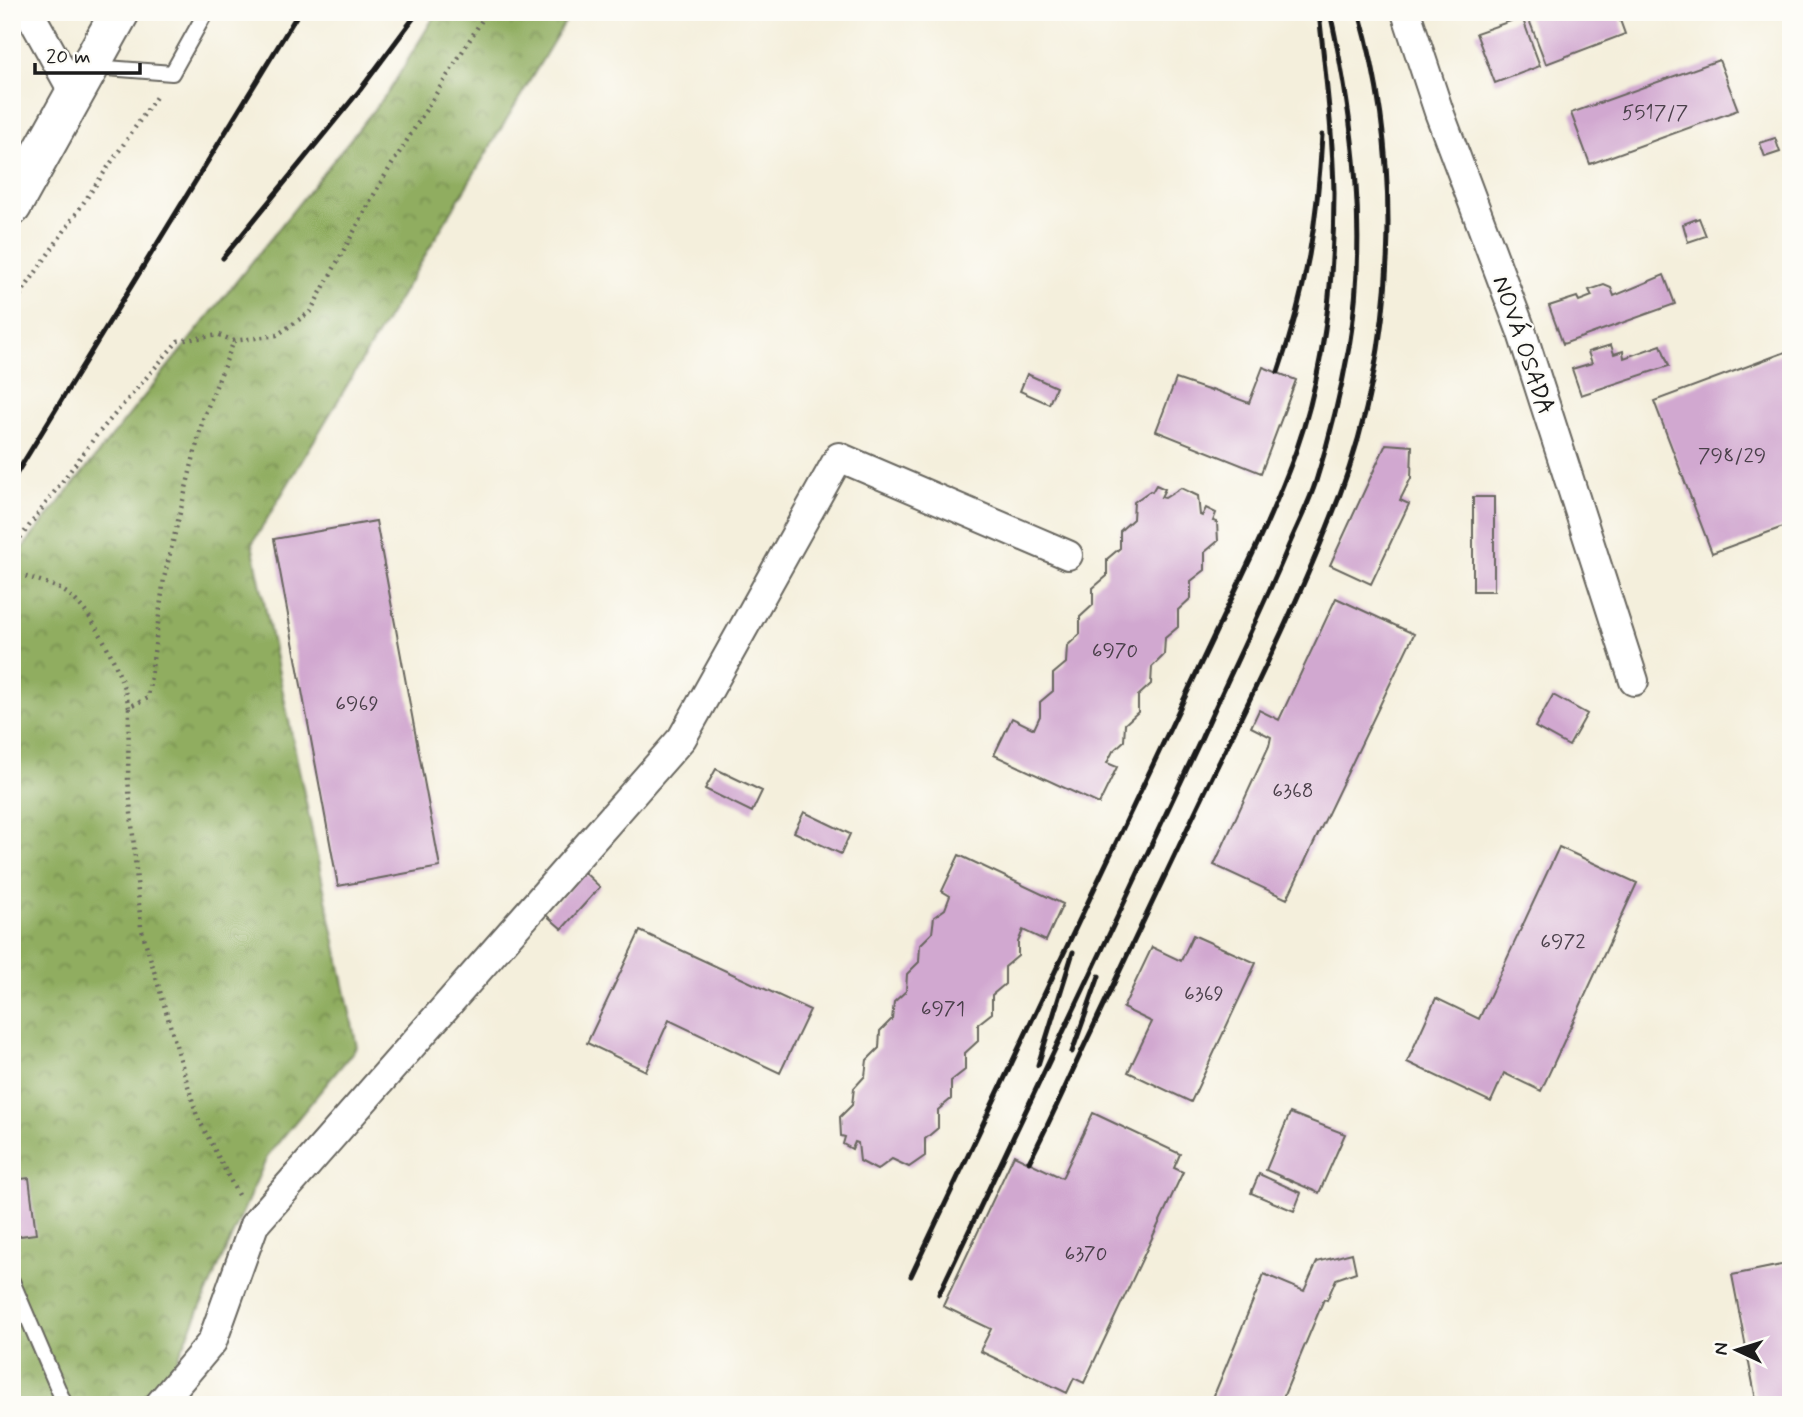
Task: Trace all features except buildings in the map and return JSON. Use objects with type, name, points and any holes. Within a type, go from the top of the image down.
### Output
[{"type":"street","points":[[29,12],[82,80]]},
{"type":"street","points":[[12,206],[120,12]]},
{"type":"street","name":"NOVÁ OSADA","points":[[1406,12],[1439,112],[1521,330],[1634,681]]},
{"type":"street","points":[[159,1405],[212,1342],[254,1225],[682,738],[839,457],[1068,555]]},
{"type":"lane","points":[[82,80],[172,74],[206,12]]},
{"type":"lane","points":[[12,1281],[65,1405]]},
{"type":"path","points":[[12,549],[96,436],[178,341],[219,335],[234,341],[277,335],[310,312],[381,182],[487,12]]},
{"type":"path","points":[[12,307],[172,74]]},
{"type":"path","points":[[129,707],[148,698],[164,578],[203,419],[234,341]]},
{"type":"path","points":[[12,573],[67,593],[86,611],[125,689],[129,707],[128,779],[141,926],[197,1116],[254,1225]]},
{"type":"green space","points":[[437,12],[571,12],[252,544],[357,1047],[268,1155],[157,1405],[12,1405],[12,561],[389,91]]},
{"type":"railway","points":[[12,481],[299,12]]},
{"type":"railway","points":[[223,258],[360,90],[418,12]]},
{"type":"railway","points":[[911,1276],[1255,549],[1296,451],[1321,356],[1332,258],[1333,170],[1319,12]]},
{"type":"railway","points":[[939,1294],[1257,618],[1307,505],[1321,464],[1349,347],[1355,305],[1358,221],[1352,137],[1330,12]]},
{"type":"railway","points":[[1029,1162],[1290,614],[1339,497],[1358,439],[1382,318],[1387,256],[1383,133],[1359,12]]},
{"type":"railway","points":[[1278,372],[1296,313],[1309,255],[1322,135]]},
{"type":"railway","points":[[1038,1065],[1073,952]]},
{"type":"railway","points":[[1072,1052],[1099,976]]}]
